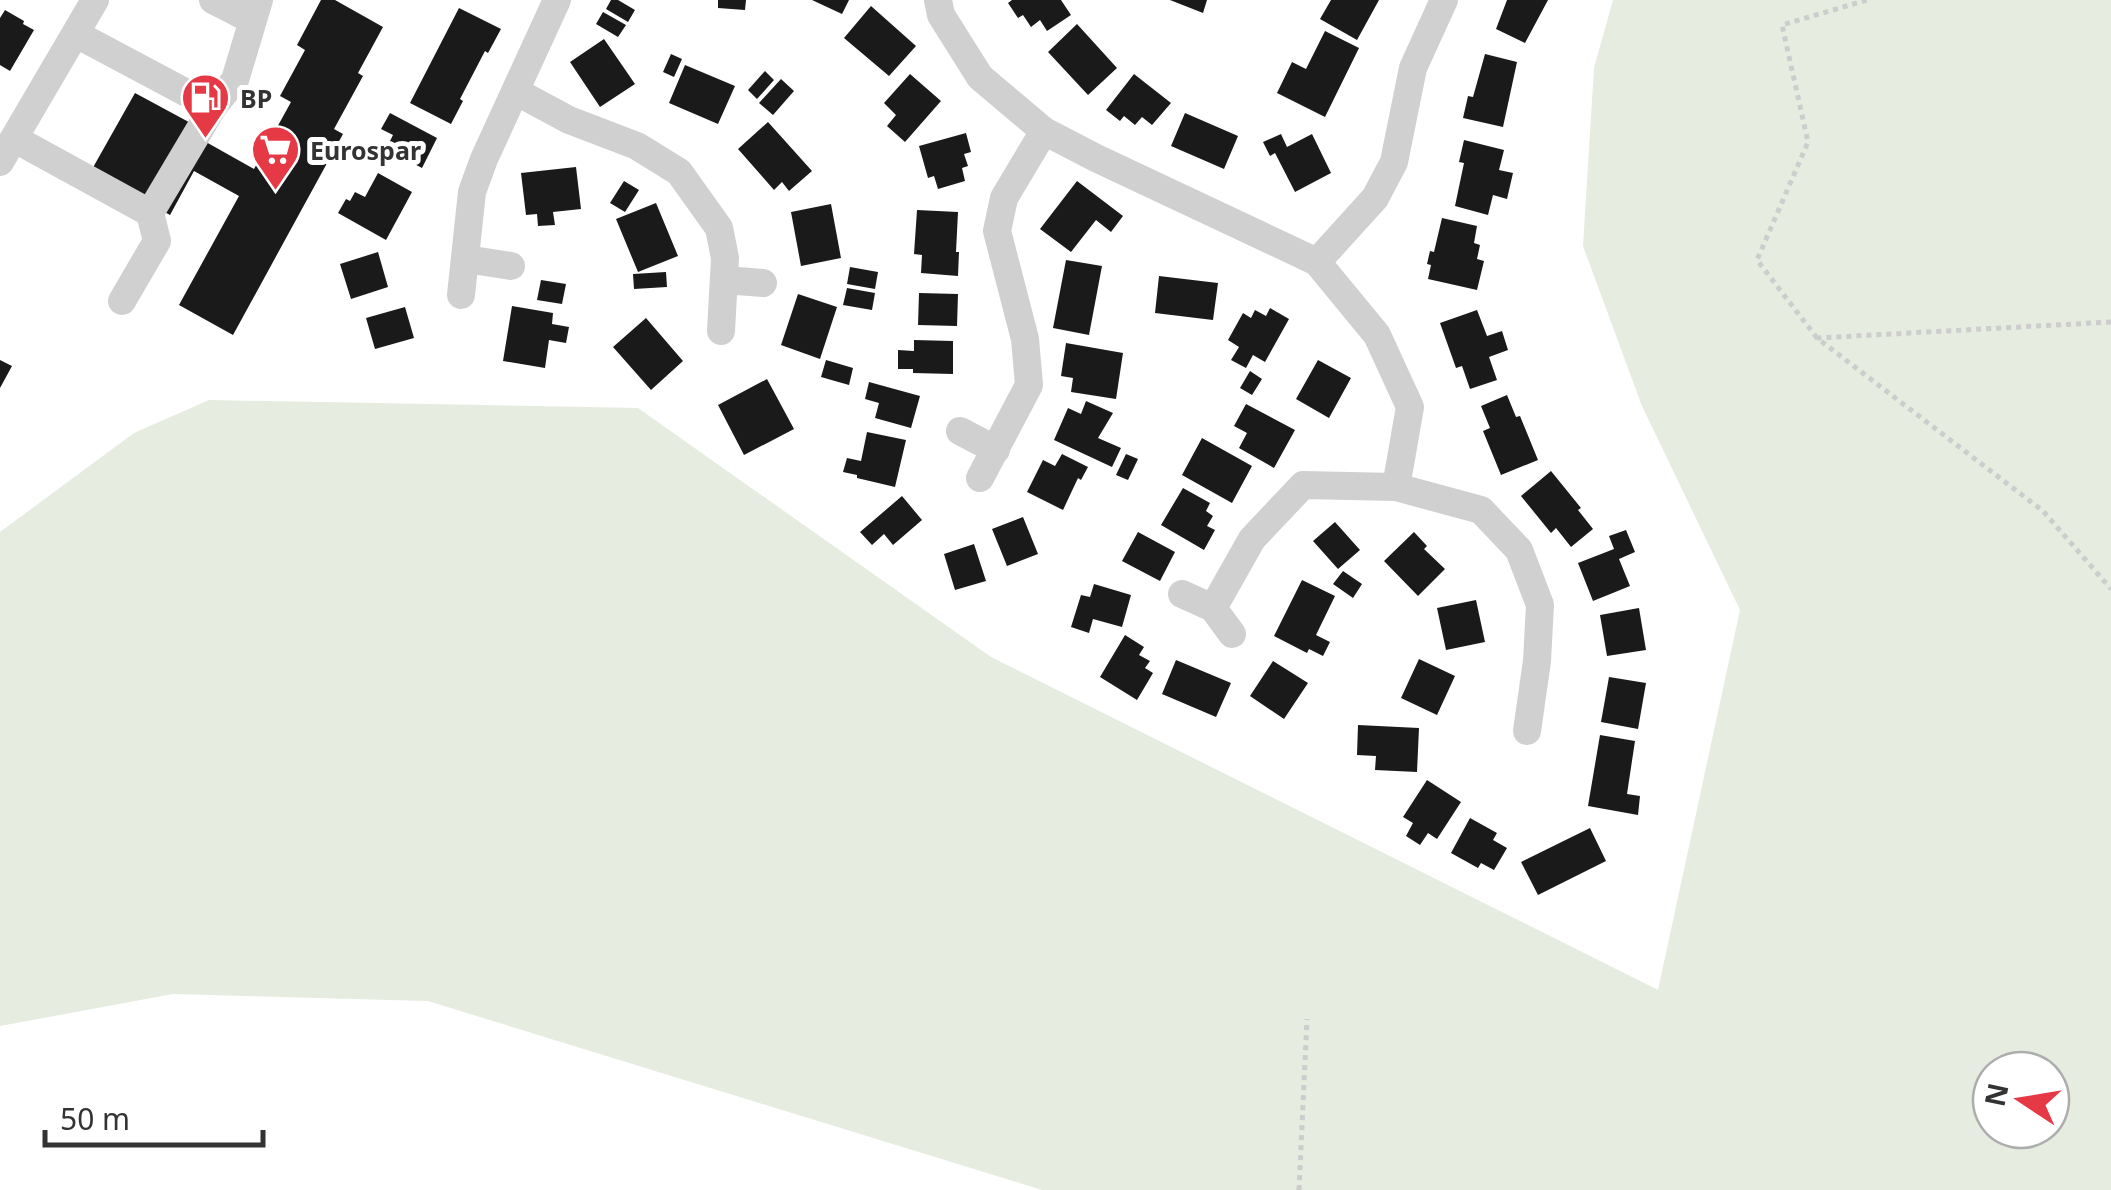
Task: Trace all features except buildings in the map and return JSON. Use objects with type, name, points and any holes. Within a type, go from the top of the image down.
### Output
[{"type":"street","points":[[95,0],[8,151],[150,213]]},
{"type":"street","points":[[122,301],[157,240],[150,213],[214,107],[235,80],[256,10],[213,0]]},
{"type":"street","points":[[460,296],[472,192],[557,0]]},
{"type":"street","points":[[938,0],[942,14],[980,77],[1044,131],[1317,262],[1377,335],[1410,406],[1396,487]]},
{"type":"street","points":[[1317,262],[1375,198],[1394,162],[1412,68],[1444,0]]},
{"type":"street","points":[[76,34],[214,107]]},
{"type":"street","points":[[515,91],[569,120],[637,146],[680,172],[719,228],[725,258],[721,331]]},
{"type":"street","points":[[980,478],[1029,385],[1025,339],[997,231],[1004,198],[1044,131]]},
{"type":"street","points":[[466,259],[511,266]]},
{"type":"street","points":[[725,280],[763,283]]},
{"type":"street","points":[[960,432],[996,450]]},
{"type":"street","points":[[1212,608],[1252,539],[1303,485],[1396,487],[1481,510],[1519,550],[1540,605],[1537,661],[1526,730]]},
{"type":"street","points":[[1182,594],[1212,608],[1232,634]]},
{"type":"path","points":[[1867,0],[1782,24],[1808,142],[1758,260],[1817,338],[2043,512],[2111,589]]},
{"type":"path","points":[[1817,338],[2111,322]]},
{"type":"path","points":[[1299,1190],[1307,1019]]},
{"type":"shaded area","points":[[1613,0],[2111,0],[2111,1190],[1042,1190],[428,1001],[173,994],[0,1026],[0,532],[134,433],[209,400],[638,408],[991,657],[1658,990],[1740,610],[1642,406],[1583,246],[1594,68]]},
{"type":"place","name":"BP","points":[[205,140]]},
{"type":"place","name":"Eurospar","points":[[275,192]]}]
